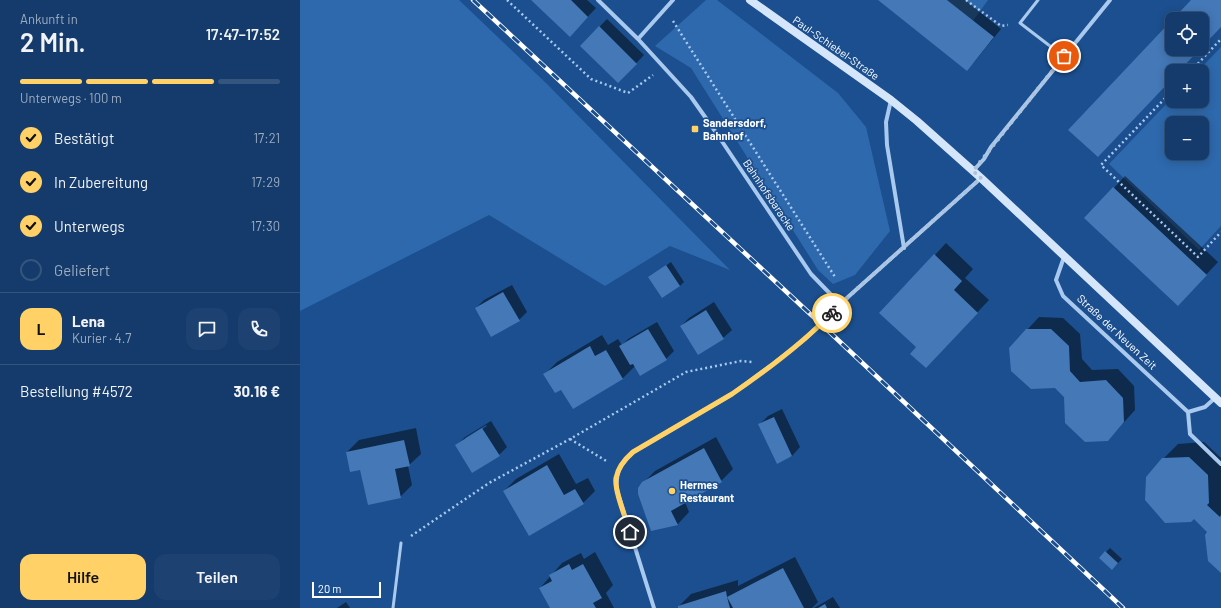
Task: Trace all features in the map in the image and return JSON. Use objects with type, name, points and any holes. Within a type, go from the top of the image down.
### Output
[{"type":"street","name":"Bahnhofsbaracke","points":[[598,0],[638,39],[691,97],[811,274],[840,304]]},
{"type":"street","points":[[638,39],[673,0]]},
{"type":"street","name":"Paul-Schiebel-Straße","points":[[750,0],[891,100],[918,121],[973,171]]},
{"type":"street","points":[[973,171],[1110,0]]},
{"type":"street","points":[[891,100],[886,122],[887,145],[904,248]]},
{"type":"street","name":"Straße der Neuen Zeit","points":[[973,171],[1065,256],[1218,400],[1205,407],[1188,412],[1063,296],[1056,280],[1065,256]]},
{"type":"street","points":[[654,608],[617,490],[616,479],[619,469],[625,460],[633,452],[732,394],[805,339],[840,304],[981,178]]},
{"type":"street","points":[[1188,412],[1190,434],[1221,464]]},
{"type":"lane","points":[[1038,0],[1020,22],[1064,56]]},
{"type":"lane","points":[[393,608],[401,543]]},
{"type":"path","points":[[507,0],[591,79],[628,93],[664,67]]},
{"type":"path","points":[[966,0],[1001,26],[1020,22]]},
{"type":"path","points":[[665,9],[848,297]]},
{"type":"path","points":[[1198,64],[1221,40]]},
{"type":"path","points":[[1165,98],[1101,165],[1198,256],[1221,232]]},
{"type":"path","points":[[401,543],[489,483],[570,439],[686,372],[741,361],[773,364]]},
{"type":"path","points":[[570,439],[619,469]]},
{"type":"shaded area","points":[[300,0],[459,0],[547,84],[730,270],[670,246],[605,286],[489,215],[300,311]]},
{"type":"shaded area","points":[[706,0],[717,0],[838,93],[866,127],[890,231],[855,275],[833,284],[818,270],[691,68],[655,46]]},
{"type":"shaded area","points":[[947,0],[988,0],[973,21]]},
{"type":"shaded area","points":[[1221,47],[1221,226],[1199,250],[1109,164],[1165,105],[1165,108],[1209,108],[1209,64],[1205,64]]},
{"type":"building","points":[[531,0],[571,0],[588,17],[570,37]]},
{"type":"building","points":[[878,0],[947,0],[994,37],[967,71]]},
{"type":"building","points":[[1191,0],[1221,0],[1221,27],[1209,40],[1209,12],[1180,12]]},
{"type":"building","points":[[599,26],[637,64],[618,83],[580,46]]},
{"type":"building","points":[[1165,27],[1165,56],[1193,56],[1186,64],[1165,64],[1165,86],[1098,157],[1068,130]]},
{"type":"building","points":[[1113,187],[1207,275],[1178,306],[1084,218]]},
{"type":"building","points":[[934,254],[962,281],[954,290],[978,313],[926,368],[910,354],[916,347],[879,313]]},
{"type":"building","points":[[666,265],[680,286],[662,298],[648,277]]},
{"type":"building","points":[[503,292],[520,321],[491,337],[475,308]]},
{"type":"building","points":[[706,310],[724,339],[698,355],[680,326]]},
{"type":"building","points":[[648,329],[667,360],[640,376],[633,364],[630,365],[619,346]]},
{"type":"building","points":[[1026,329],[1051,329],[1069,346],[1070,371],[1080,382],[1106,380],[1123,398],[1124,422],[1108,441],[1085,442],[1065,423],[1064,397],[1055,388],[1031,389],[1011,371],[1009,348]]},
{"type":"building","points":[[590,346],[595,356],[606,350],[623,379],[573,409],[561,390],[555,393],[543,374]]},
{"type":"building","points":[[774,417],[792,456],[777,464],[758,424]]},
{"type":"building","points":[[482,428],[500,456],[472,473],[455,445]]},
{"type":"building","points":[[404,440],[410,466],[395,469],[401,498],[368,505],[360,470],[350,472],[346,452]]},
{"type":"building","name":"Hermes Restaurant","points":[[704,448],[722,482],[671,511],[678,525],[651,531],[638,494],[638,488],[642,482]]},
{"type":"building","points":[[1189,457],[1208,475],[1209,503],[1207,505],[1220,517],[1221,515],[1221,573],[1208,561],[1205,535],[1207,532],[1194,519],[1191,522],[1165,523],[1145,500],[1146,477],[1162,458]]},
{"type":"building","points":[[547,465],[564,495],[575,489],[584,504],[529,536],[503,491]]},
{"type":"building","points":[[1105,551],[1118,563],[1112,570],[1099,558]]},
{"type":"building","points":[[569,564],[572,570],[583,564],[602,598],[593,603],[596,608],[550,608],[539,588],[552,581],[549,575]]},
{"type":"building","points":[[783,568],[804,608],[733,608],[727,597]]},
{"type":"building","points":[[726,591],[730,608],[678,608],[678,606]]},
{"type":"building","points":[[825,604],[827,608],[818,608]]},
{"type":"railway","points":[[473,0],[1123,608]]},
{"type":"way so far","points":[[832,313],[981,178],[973,171],[1064,56]]},
{"type":"place","name":"Sandersdorf, Bahnhof","points":[[695,129]]},
{"type":"place","name":"Hermes Restaurant","points":[[672,491]]},
{"type":"route","points":[[630,532],[617,490],[616,479],[619,469],[625,460],[633,452],[747,384],[805,339],[832,313]]}]
